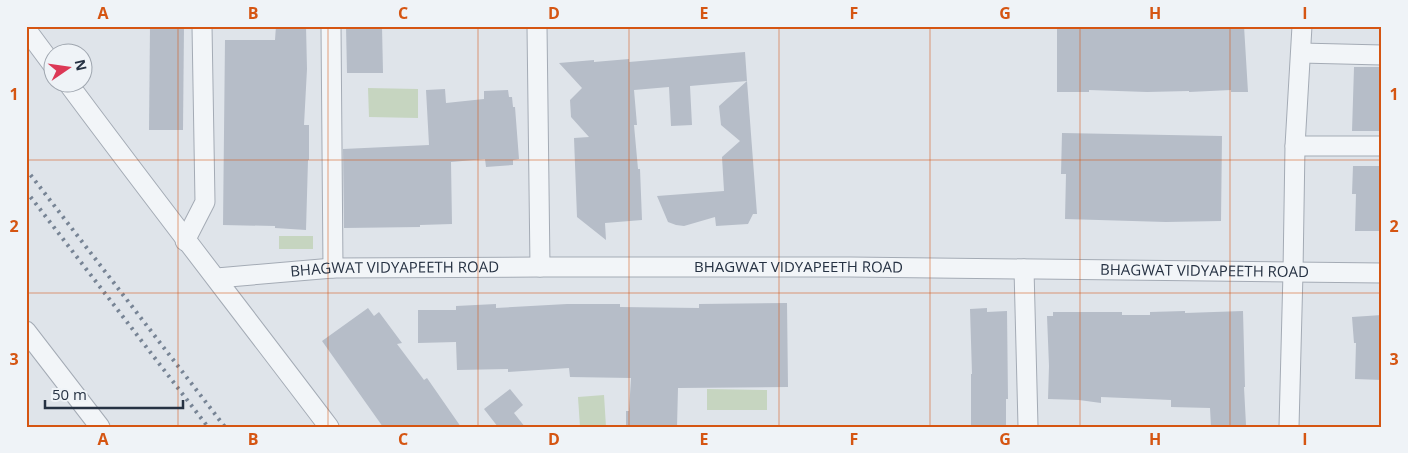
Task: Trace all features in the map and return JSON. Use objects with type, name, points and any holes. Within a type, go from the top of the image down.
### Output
[{"type":"street","points":[[185,241],[204,202],[202,26]]},
{"type":"street","points":[[331,26],[333,268]]},
{"type":"street","points":[[537,26],[540,267]]},
{"type":"street","points":[[1288,427],[1295,146],[1302,26]]},
{"type":"street","points":[[26,29],[42,51]]},
{"type":"street","points":[[1301,53],[1382,55]]},
{"type":"street","points":[[74,92],[185,241],[217,278],[329,427]]},
{"type":"street","points":[[1295,146],[1382,146]]},
{"type":"street","name":"BHAGWAT VIDYAPEETH ROAD","points":[[217,278],[333,268],[540,267],[850,267],[1382,273]]},
{"type":"street","points":[[1024,269],[1028,426]]},
{"type":"street","points":[[26,332],[100,427]]},
{"type":"green space","points":[[368,88],[418,89],[418,118],[369,117]]},
{"type":"green space","points":[[279,236],[313,236],[313,249],[279,249]]},
{"type":"green space","points":[[707,389],[767,390],[767,410],[707,410]]},
{"type":"green space","points":[[604,395],[606,427],[580,427],[578,397]]},
{"type":"building","points":[[150,26],[184,26],[183,130],[149,130]]},
{"type":"building","points":[[276,26],[306,26],[307,69],[304,125],[309,125],[309,160],[306,230],[275,228],[275,226],[223,225],[225,40],[275,40]]},
{"type":"building","points":[[346,26],[382,26],[383,73],[347,73]]},
{"type":"building","points":[[1057,26],[1244,26],[1248,92],[1231,92],[1231,90],[1147,92],[1089,90],[1089,92],[1057,92]]},
{"type":"building","points":[[745,52],[747,81],[690,86],[692,125],[671,126],[669,87],[634,90],[637,125],[634,125],[638,169],[640,169],[642,220],[605,223],[606,240],[577,217],[574,138],[589,137],[571,117],[570,100],[582,88],[559,63],[629,59],[629,62]]},
{"type":"building","points":[[1354,67],[1382,67],[1382,131],[1352,131]]},
{"type":"building","points":[[747,81],[757,214],[753,214],[748,224],[716,226],[715,217],[684,226],[668,222],[657,196],[724,191],[722,157],[740,141],[721,125],[719,106]]},
{"type":"building","points":[[445,89],[446,103],[484,99],[484,91],[508,90],[509,97],[512,97],[513,107],[515,107],[519,159],[513,160],[513,165],[486,167],[485,159],[451,162],[452,224],[420,225],[420,227],[344,228],[343,149],[429,145],[426,90]]},
{"type":"building","points":[[1062,133],[1222,136],[1221,221],[1166,222],[1065,219],[1066,174],[1061,174]]},
{"type":"building","points":[[1353,166],[1382,166],[1382,231],[1355,231],[1356,194],[1352,194]]},
{"type":"building","points":[[787,303],[788,387],[678,388],[677,427],[626,427],[626,411],[629,411],[631,378],[570,377],[569,368],[508,372],[508,369],[457,370],[456,342],[418,343],[418,310],[456,310],[456,306],[496,304],[496,308],[567,304],[620,304],[620,307],[699,308],[699,304]]},
{"type":"building","points":[[368,308],[374,316],[379,312],[402,343],[397,344],[424,380],[427,378],[461,427],[383,427],[322,341]]},
{"type":"building","points":[[987,308],[987,312],[1007,311],[1008,399],[1006,399],[1006,427],[971,427],[970,309]]},
{"type":"building","points":[[1185,311],[1185,313],[1243,311],[1246,425],[1211,427],[1210,408],[1171,407],[1171,400],[1101,397],[1101,403],[1048,399],[1047,316],[1053,316],[1053,312],[1122,312],[1122,315],[1150,315],[1150,312]]},
{"type":"building","points":[[1382,315],[1382,380],[1355,379],[1356,343],[1354,343],[1352,317]]},
{"type":"building","points":[[510,389],[523,405],[514,413],[525,427],[498,427],[484,409]]},
{"type":"railway","points":[[26,169],[225,427]]},
{"type":"railway","points":[[26,191],[208,427]]}]
